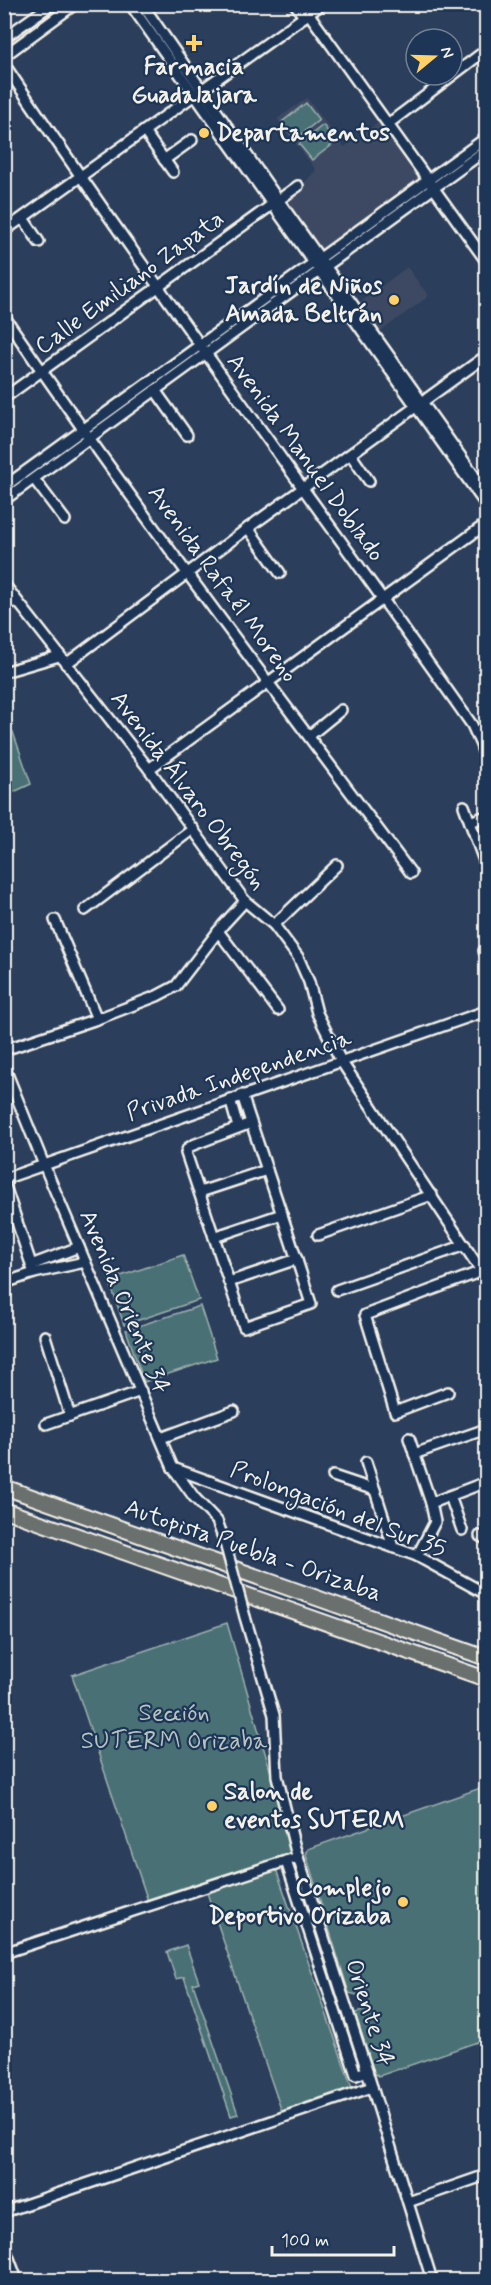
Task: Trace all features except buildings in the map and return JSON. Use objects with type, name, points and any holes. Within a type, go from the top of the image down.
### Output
[{"type":"highway","name":"Autopista Puebla - Orizaba","points":[[4,1487],[486,1658]]},
{"type":"highway","name":"Autopista Puebla - Orizaba","points":[[4,1510],[486,1679]]},
{"type":"street","points":[[4,38],[52,4]]},
{"type":"street","points":[[4,56],[75,4]]},
{"type":"street","points":[[130,4],[320,265],[486,505]]},
{"type":"street","points":[[142,4],[197,93]]},
{"type":"street","points":[[295,4],[306,15],[388,124],[486,261]]},
{"type":"street","points":[[4,231],[322,4]]},
{"type":"street","points":[[482,4],[486,11]]},
{"type":"street","points":[[388,124],[486,50]]},
{"type":"street","name":"Avenida Manuel Doblado","points":[[4,64],[80,177],[202,350],[383,598],[476,734],[486,761]]},
{"type":"street","points":[[144,131],[173,172]]},
{"type":"street","points":[[4,500],[34,479],[87,434],[431,184],[486,138]]},
{"type":"street","points":[[164,160],[192,140]]},
{"type":"street","points":[[431,184],[486,150]]},
{"type":"street","name":"Calle Emiliano Zapata","points":[[4,398],[298,186]]},
{"type":"street","points":[[23,218],[39,242]]},
{"type":"street","name":"Avenida Rafaél Moreno","points":[[4,316],[268,682],[411,873]]},
{"type":"street","points":[[4,488],[155,390],[202,350]]},
{"type":"street","points":[[66,664],[248,528],[486,356]]},
{"type":"street","points":[[155,390],[187,435]]},
{"type":"street","points":[[419,405],[486,492]]},
{"type":"street","points":[[351,455],[369,482]]},
{"type":"street","points":[[34,479],[65,520]]},
{"type":"street","points":[[149,769],[486,524]]},
{"type":"street","points":[[248,528],[280,573]]},
{"type":"street","name":"Avenida Álvaro Obregón","points":[[4,584],[149,769],[245,901],[274,925],[303,967],[317,1013],[341,1061],[484,1274]]},
{"type":"street","points":[[4,605],[17,601]]},
{"type":"street","points":[[4,672],[59,656]]},
{"type":"street","points":[[309,736],[341,710]]},
{"type":"street","points":[[464,806],[486,864]]},
{"type":"street","points":[[470,822],[486,816]]},
{"type":"street","points":[[85,910],[193,829]]},
{"type":"street","points":[[274,925],[337,865]]},
{"type":"street","points":[[4,1050],[157,996],[176,986],[218,931],[245,901]]},
{"type":"street","points":[[55,920],[97,1018]]},
{"type":"street","points":[[218,931],[278,1010]]},
{"type":"street","name":"Privada Independencia","points":[[5,1184],[44,1165],[486,1011]]},
{"type":"street","name":"Avenida Oriente 34","points":[[4,1066],[173,1468],[194,1497],[217,1521],[245,1617]]},
{"type":"street","points":[[242,1095],[311,1304],[244,1327],[186,1153],[188,1148],[251,1123]]},
{"type":"street","points":[[230,1099],[238,1127]]},
{"type":"street","points":[[200,1192],[267,1170]]},
{"type":"street","points":[[5,1184],[8,1207],[33,1269]]},
{"type":"street","points":[[318,1235],[432,1195]]},
{"type":"street","points":[[214,1237],[282,1214]]},
{"type":"street","points":[[337,1290],[465,1245]]},
{"type":"street","points":[[4,1283],[79,1247]]},
{"type":"street","points":[[229,1282],[297,1259]]},
{"type":"street","points":[[33,1269],[85,1262]]},
{"type":"street","points":[[448,1392],[394,1412],[365,1315],[484,1274]]},
{"type":"street","points":[[45,1336],[70,1416]]},
{"type":"street","points":[[46,1425],[141,1391]]},
{"type":"street","points":[[161,1438],[234,1411]]},
{"type":"street","points":[[414,1454],[486,1429]]},
{"type":"street","points":[[409,1438],[435,1522],[417,1556]]},
{"type":"street","points":[[366,1462],[393,1547]]},
{"type":"street","name":"Prolongación del Sur 35","points":[[173,1468],[417,1556],[486,1594]]},
{"type":"street","points":[[333,1476],[375,1490]]},
{"type":"street","points":[[431,1503],[486,1482]]},
{"type":"street","points":[[450,1496],[462,1530]]},
{"type":"street","name":"Oriente 34","points":[[245,1617],[274,1715],[277,1776],[298,1857],[339,1980],[432,2280]]},
{"type":"street","points":[[4,1953],[298,1857]]},
{"type":"street","points":[[286,1861],[356,2075],[367,2071]]},
{"type":"street","points":[[302,1908],[313,1904]]},
{"type":"street","points":[[320,1962],[331,1958]]},
{"type":"street","points":[[327,1984],[339,1980]]},
{"type":"street","points":[[4,2212],[372,2087]]},
{"type":"street","points":[[408,2202],[486,2175]]},
{"type":"street","points":[[4,2245],[17,2280]]},
{"type":"shaded area","points":[[307,98],[344,147],[379,122],[420,180],[318,252],[284,204],[305,189],[303,184],[316,170],[277,119]]},
{"type":"shaded area","name":"Jardín de Niños Amada Beltrán","points":[[407,267],[429,296],[380,332],[359,303]]},
{"type":"green space","points":[[306,103],[319,120],[295,139],[282,122]]},
{"type":"green space","points":[[323,125],[336,142],[312,160],[299,144]]},
{"type":"green space","points":[[13,732],[31,784],[5,796],[5,735]]},
{"type":"green space","points":[[183,1255],[199,1300],[124,1325],[109,1280]]},
{"type":"green space","points":[[200,1306],[217,1358],[144,1382],[126,1330]]},
{"type":"green space","name":"Sección SUTERM Orizaba","points":[[227,1623],[283,1814],[291,1856],[149,1904],[72,1675]]},
{"type":"green space","name":"Complejo Deportivo Orizaba","points":[[486,1786],[486,2039],[379,2076],[374,2073],[355,2013],[368,2010],[368,1998],[349,1993],[306,1855],[308,1849]]},
{"type":"green space","points":[[275,1866],[352,2088],[282,2112],[206,1890]]},
{"type":"green space","points":[[186,1945],[199,1982],[193,1984],[238,2114],[231,2116],[184,1977],[176,1979],[167,1952]]},
{"type":"place","name":"Farmacia Guadalajara","points":[[194,43]]},
{"type":"place","name":"Departamentos","points":[[204,133]]},
{"type":"place","name":"Jardín de Niños Amada Beltrán","points":[[394,300]]},
{"type":"place","name":"Salon de eventos SUTERM","points":[[212,1806]]},
{"type":"place","name":"Complejo Deportivo Orizaba","points":[[403,1902]]}]
